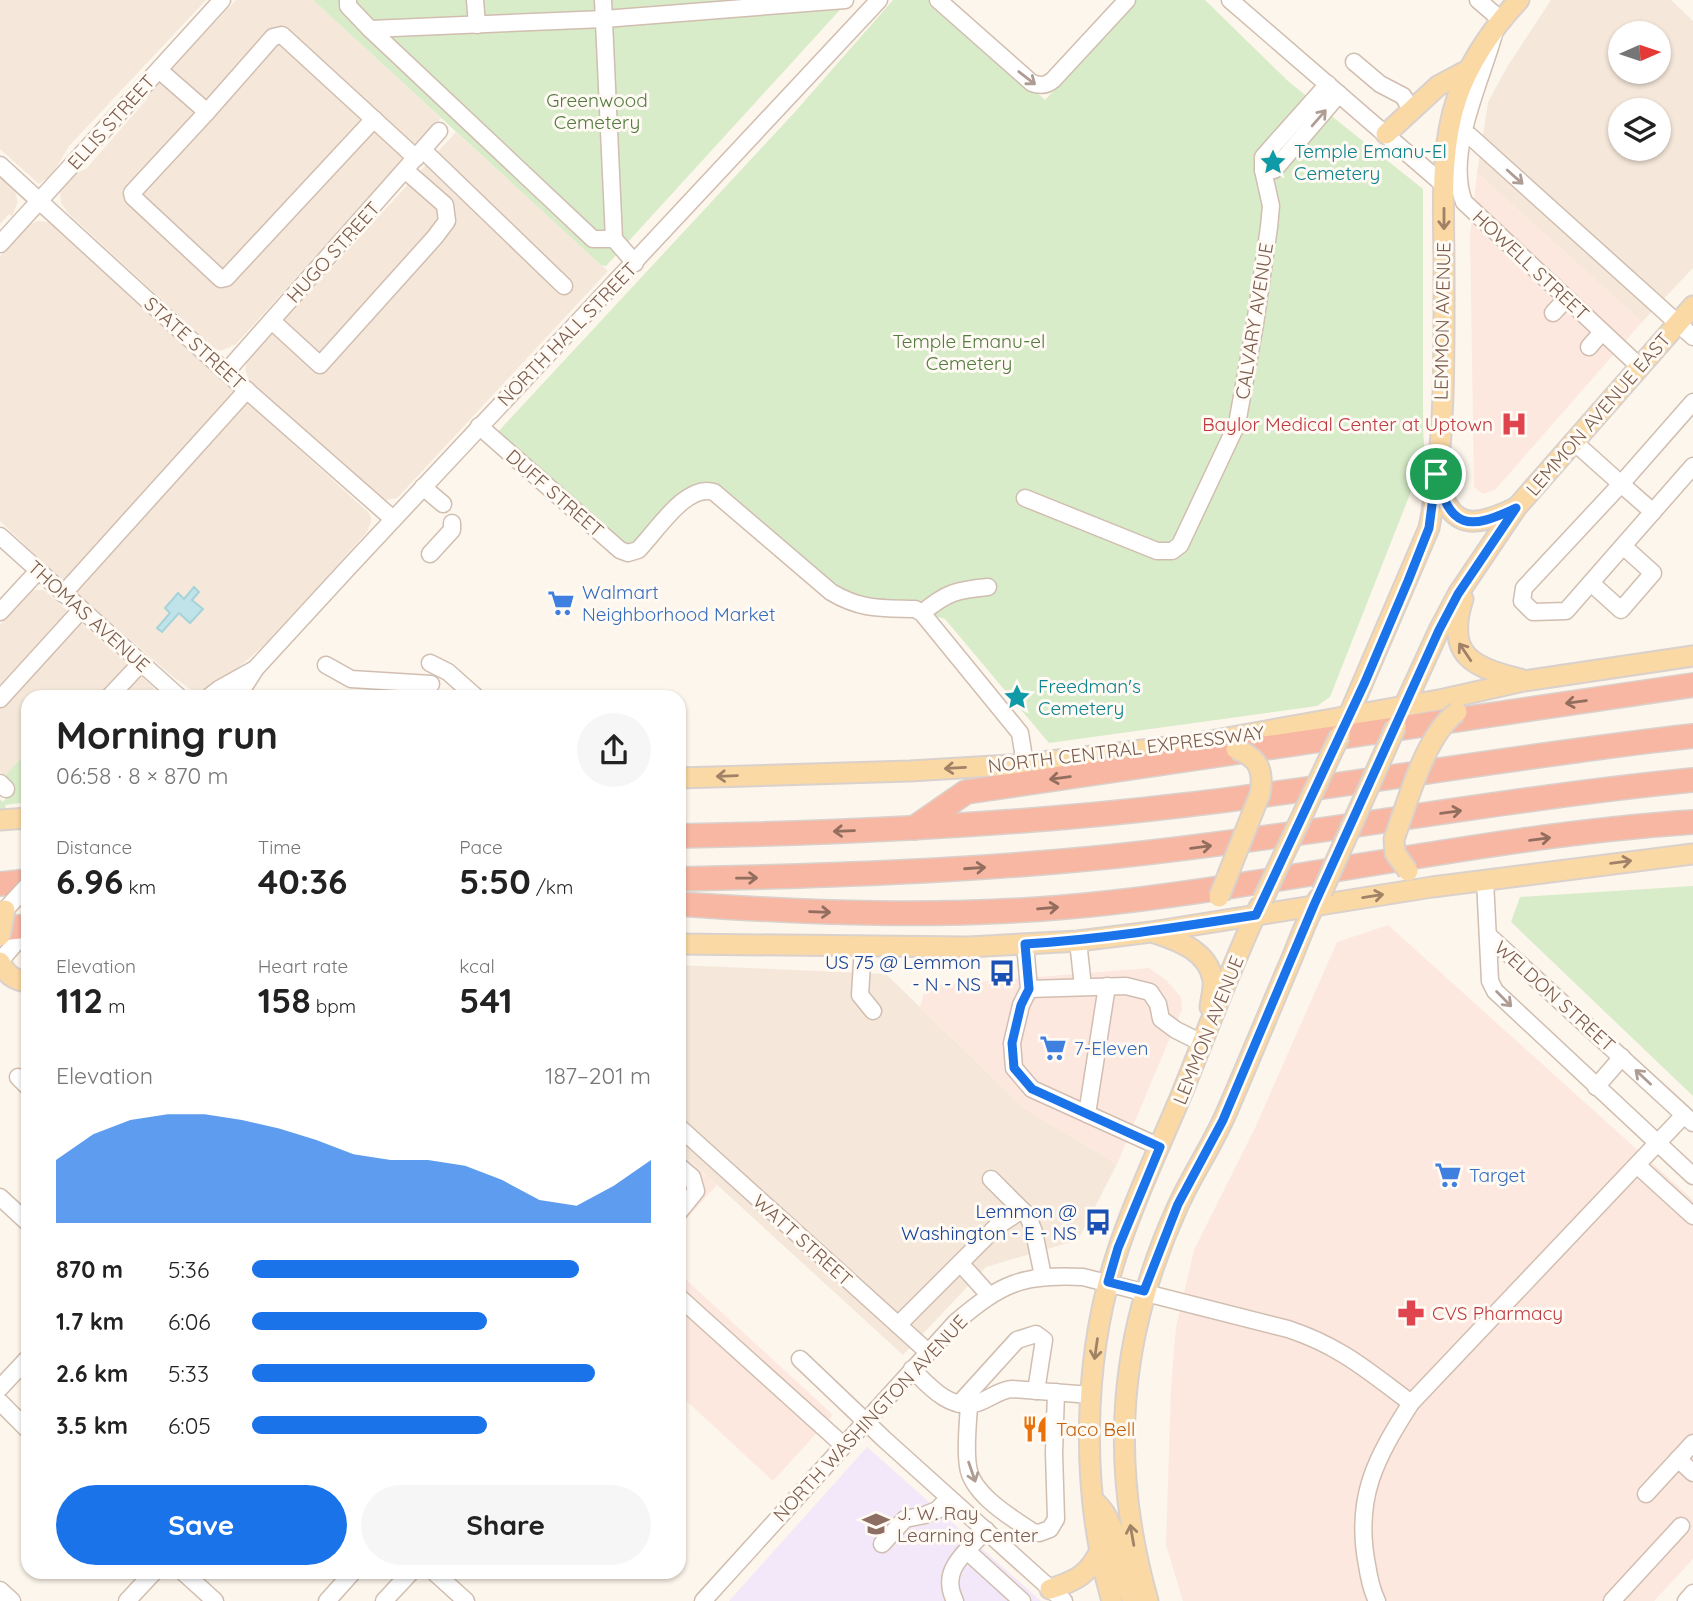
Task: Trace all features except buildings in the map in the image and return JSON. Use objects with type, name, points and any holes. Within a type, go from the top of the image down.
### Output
[{"type":"highway","points":[[913,828],[966,792],[1693,685]]},
{"type":"highway","points":[[686,835],[913,828],[1064,817],[1185,805],[1693,736]]},
{"type":"highway","points":[[686,879],[928,871],[1116,856],[1207,846],[1567,794],[1693,780]]},
{"type":"highway","points":[[686,904],[850,913],[1015,911],[1107,903],[1572,835],[1693,822]]},
{"type":"highway","points":[[0,884],[21,883]]},
{"type":"highway","points":[[2,918],[21,925]]},
{"type":"main road","name":"LEMMON AVENUE","points":[[1112,1601],[1093,1500],[1090,1432],[1091,1395],[1108,1282],[1118,1248],[1259,907],[1349,717],[1429,528],[1436,474],[1443,364],[1444,185],[1450,127],[1468,70],[1498,23],[1519,0]]},
{"type":"main road","points":[[1385,134],[1438,86],[1468,70]]},
{"type":"main road","name":"LEMMON AVENUE EAST","points":[[1404,707],[1439,630],[1516,508],[1693,306]]},
{"type":"main road","points":[[1436,474],[1445,504],[1452,513],[1468,522],[1485,522],[1516,508]]},
{"type":"main road","points":[[1480,562],[1462,601],[1457,628],[1459,645],[1464,655],[1478,666],[1524,681]]},
{"type":"main road","name":"NORTH CENTRAL EXPRESSWAY","points":[[686,778],[910,771],[1025,764],[1193,744],[1404,707],[1524,681],[1693,656]]},
{"type":"main road","points":[[1432,887],[1408,871],[1395,853],[1394,839],[1427,752],[1441,726],[1457,712],[1524,681]]},
{"type":"main road","points":[[1148,1601],[1131,1533],[1124,1422],[1131,1345],[1144,1291],[1174,1215],[1223,1120],[1404,707]]},
{"type":"main road","points":[[1187,926],[1219,897],[1260,794],[1263,779],[1255,761],[1247,754],[1193,744]]},
{"type":"main road","points":[[0,820],[21,818]]},
{"type":"main road","points":[[686,944],[968,947],[1078,941],[1187,926],[1259,907],[1693,854]]},
{"type":"main road","points":[[0,936],[2,918]]},
{"type":"main road","points":[[1151,932],[1192,948],[1210,970],[1213,982],[1204,1039]]},
{"type":"main road","points":[[1,971],[21,981]]},
{"type":"main road","points":[[1093,1500],[1104,1509],[1112,1524],[1124,1581],[1134,1601]]},
{"type":"main road","points":[[1057,1595],[1094,1564],[1101,1548]]},
{"type":"street","name":"ELLIS STREET","points":[[0,244],[222,0]]},
{"type":"street","points":[[348,0],[348,6],[370,30],[593,239],[614,239]]},
{"type":"street","points":[[475,0],[477,25]]},
{"type":"street","points":[[603,0],[614,239],[635,263]]},
{"type":"street","points":[[370,30],[604,19],[732,5],[845,0]]},
{"type":"street","name":"NORTH HALL STREET","points":[[242,690],[256,668],[423,486],[879,0]]},
{"type":"street","points":[[938,0],[1032,83],[1044,85],[1053,80],[1127,0]]},
{"type":"street","points":[[1230,0],[1444,185]]},
{"type":"street","points":[[1478,0],[1498,23]]},
{"type":"street","name":"HOWELL STREET","points":[[1498,23],[1463,134],[1459,182],[1464,202],[1639,366]]},
{"type":"street","points":[[373,119],[226,278],[221,279],[133,197],[132,192],[273,37],[278,35],[282,36],[373,119],[415,159],[564,286]]},
{"type":"street","points":[[1354,62],[1380,84],[1403,96],[1412,111]]},
{"type":"street","points":[[159,70],[207,112]]},
{"type":"street","name":"CALVARY AVENUE","points":[[1025,498],[1157,551],[1172,551],[1180,545],[1237,424],[1269,227],[1271,206],[1263,170],[1264,157],[1334,89]]},
{"type":"street","name":"HUGO STREET","points":[[226,372],[439,131]]},
{"type":"street","points":[[1463,134],[1470,136],[1693,337]]},
{"type":"street","points":[[272,321],[320,365],[435,237],[447,222],[445,205],[415,159]]},
{"type":"street","name":"STATE STREET","points":[[0,165],[226,372],[393,519]]},
{"type":"street","points":[[1553,313],[1566,299]]},
{"type":"street","points":[[1588,347],[1602,332]]},
{"type":"street","points":[[63,594],[247,390]]},
{"type":"street","points":[[1693,402],[1530,581],[1524,588],[1522,601],[1533,612],[1566,611],[1693,466]]},
{"type":"street","name":"DUFF STREET","points":[[479,426],[621,550],[628,553],[634,552],[689,495],[705,489],[714,492],[831,592],[844,600],[857,606],[915,609],[922,613]]},
{"type":"street","points":[[1573,441],[1653,512]]},
{"type":"street","points":[[423,486],[443,504]]},
{"type":"street","points":[[430,554],[452,530],[452,523]]},
{"type":"street","name":"THOMAS AVENUE","points":[[0,536],[171,690]]},
{"type":"street","points":[[1591,583],[1621,610],[1653,573],[1623,546]]},
{"type":"street","points":[[0,612],[38,571]]},
{"type":"street","points":[[988,587],[957,590],[922,613],[1020,733],[1025,764]]},
{"type":"street","points":[[0,699],[80,610]]},
{"type":"street","points":[[116,690],[141,663]]},
{"type":"street","points":[[430,663],[448,673],[468,690]]},
{"type":"street","points":[[326,665],[351,679],[431,684]]},
{"type":"street","name":"NORTH HALL STREET","points":[[218,690],[256,668]]},
{"type":"street","name":"WELDON STREET","points":[[1485,880],[1490,981],[1496,992],[1693,1176]]},
{"type":"street","points":[[2,918],[21,892]]},
{"type":"street","name":"WELDON STREET","points":[[1488,935],[1689,1119]]},
{"type":"street","points":[[1,971],[21,939]]},
{"type":"street","points":[[1078,941],[1083,986]]},
{"type":"street","points":[[1025,944],[1029,989],[1021,1005],[1012,1043],[1014,1068],[1032,1089],[1160,1147]]},
{"type":"street","points":[[863,947],[860,995],[873,1011]]},
{"type":"street","points":[[1087,1114],[1107,986]]},
{"type":"street","points":[[1029,989],[1125,986],[1150,992],[1158,1004],[1161,1018],[1176,1030],[1204,1039]]},
{"type":"street","name":"WELDON STREET","points":[[1596,1087],[1622,1057]]},
{"type":"street","points":[[1377,1601],[1372,1591],[1364,1548],[1363,1519],[1367,1489],[1386,1442],[1411,1403],[1657,1143],[1689,1119]]},
{"type":"street","name":"WATT STREET","points":[[686,1133],[928,1352]]},
{"type":"street","points":[[1637,1164],[1693,1216]]},
{"type":"street","points":[[686,1172],[692,1177],[696,1191],[686,1203]]},
{"type":"street","points":[[991,1179],[1028,1216],[1043,1276]]},
{"type":"street","points":[[0,1197],[21,1216]]},
{"type":"street","points":[[898,1325],[996,1227],[1022,1210]]},
{"type":"street","points":[[961,1264],[989,1295]]},
{"type":"street","name":"NORTH WASHINGTON AVENUE","points":[[704,1601],[957,1322],[989,1295],[1018,1281],[1043,1276],[1083,1277],[1314,1337],[1344,1353],[1411,1403]]},
{"type":"street","points":[[686,1303],[843,1445]]},
{"type":"street","points":[[1036,1391],[1044,1340],[1037,1334],[1017,1340],[964,1404],[971,1477],[993,1504],[1033,1532],[1039,1533],[1050,1529],[1056,1519],[1056,1392]]},
{"type":"street","points":[[800,1359],[1057,1595]]},
{"type":"street","points":[[0,1388],[21,1365]]},
{"type":"street","points":[[912,1369],[939,1395],[964,1404],[978,1403],[1003,1390],[1091,1395]]},
{"type":"street","points":[[0,1402],[21,1423]]},
{"type":"street","points":[[1646,1494],[1693,1443]]},
{"type":"street","points":[[1678,1459],[1693,1473]]},
{"type":"street","points":[[881,1544],[905,1519],[925,1516],[937,1510],[949,1498]]},
{"type":"street","points":[[1612,1601],[1681,1526]]},
{"type":"street","points":[[955,1601],[948,1586],[951,1570],[986,1530]]},
{"type":"street","points":[[967,1551],[1022,1601]]},
{"type":"street","points":[[127,1601],[148,1579]]},
{"type":"street","points":[[191,1579],[215,1601]]},
{"type":"street","points":[[327,1601],[347,1579]]},
{"type":"street","points":[[384,1601],[404,1579]]},
{"type":"street","points":[[442,1579],[466,1601]]},
{"type":"street","points":[[0,1590],[12,1601]]},
{"type":"street","points":[[1686,1601],[1693,1594]]},
{"type":"shaded area","points":[[0,0],[206,0],[69,146],[52,175],[39,184],[0,149]]},
{"type":"shaded area","points":[[236,0],[313,0],[441,118],[236,344],[221,351],[214,348],[69,214],[61,203],[60,193],[77,172],[86,169],[147,99],[148,93]]},
{"type":"shaded area","points":[[1551,0],[1671,0],[1693,21],[1693,268],[1642,322],[1477,173],[1488,102],[1507,67]]},
{"type":"shaded area","points":[[456,132],[608,271],[402,493],[397,498],[385,500],[252,383],[245,369],[247,362],[282,322]]},
{"type":"shaded area","points":[[1477,173],[1642,322],[1495,490],[1483,494],[1474,487],[1470,235]]},
{"type":"shaded area","points":[[0,177],[15,192],[18,202],[12,216],[9,214],[0,224]]},
{"type":"shaded area","points":[[37,221],[53,225],[371,517],[367,532],[266,644],[205,690],[191,690],[172,676],[57,576],[0,521],[0,256],[26,227]]},
{"type":"shaded area","points":[[44,590],[154,690],[21,690],[21,759],[5,776],[0,772],[0,625],[28,593]]},
{"type":"shaded area","points":[[1388,925],[1693,1200],[1693,1559],[1654,1601],[1183,1601],[1166,1545],[1171,1387],[1176,1327],[1194,1250],[1255,1128],[1337,942]]},
{"type":"shaded area","points":[[686,965],[886,974],[1024,1108],[1117,1164],[1078,1240],[986,1267],[903,1355],[686,1156]]},
{"type":"shaded area","points":[[1149,968],[1166,980],[1181,997],[1182,1009],[1117,1164],[1024,1108],[920,1007],[926,986]]},
{"type":"shaded area","points":[[686,1156],[717,1185],[686,1219]]},
{"type":"shaded area","points":[[686,1279],[833,1415],[773,1481],[686,1400]]},
{"type":"shaded area","name":"J. W. Ray Learning Center","points":[[867,1447],[1041,1601],[729,1601]]},
{"type":"green space","name":"Greenwood Cemetery","points":[[313,0],[849,0],[606,266],[601,265]]},
{"type":"green space","name":"Temple Emanu-el Cemetery","points":[[893,0],[935,0],[1045,100],[1135,0],[1205,0],[1289,82],[1423,189],[1425,456],[1330,697],[1317,706],[1049,743],[945,619],[877,600],[850,596],[832,585],[713,485],[695,484],[675,497],[639,543],[624,545],[495,435],[794,113]]},
{"type":"green space","points":[[21,759],[21,803],[5,805],[7,811],[0,812],[0,799],[3,802],[15,788],[5,776]]},
{"type":"green space","points":[[1693,886],[1693,1096],[1511,922],[1520,897]]},
{"type":"water","points":[[194,587],[199,592],[192,600],[203,609],[190,623],[179,613],[162,632],[157,628],[170,613],[165,608],[178,593],[184,599]]},
{"type":"place","name":"Temple Emanu-El Cemetery","points":[[1273,162]]},
{"type":"place","name":"Baylor Medical Center at Uptown","points":[[1514,424]]},
{"type":"place","name":"Walmart Neighborhood Market","points":[[561,603]]},
{"type":"place","name":"Freedman's Cemetery","points":[[1017,697]]},
{"type":"place","name":"US 75 @ Lemmon - N - NS","points":[[1002,973]]},
{"type":"place","name":"7-Eleven","points":[[1053,1048]]},
{"type":"place","name":"Target","points":[[1448,1175]]},
{"type":"place","name":"Lemmon @ Washington - E - NS","points":[[1098,1222]]},
{"type":"place","name":"CVS Pharmacy","points":[[1411,1313]]},
{"type":"place","name":"Taco Bell","points":[[1035,1429]]},
{"type":"place","name":"J. W. Ray Learning Center","points":[[876,1524]]},
{"type":"route","points":[[1436,474],[1445,504],[1452,513],[1468,522],[1485,522],[1516,508],[1458,594],[1416,678],[1314,905],[1223,1120],[1178,1204],[1144,1291],[1108,1282],[1118,1248],[1160,1147],[1032,1089],[1014,1068],[1012,1043],[1021,1005],[1029,989],[1025,944],[1151,932],[1256,915],[1365,682],[1408,581],[1429,528],[1436,474]]}]
